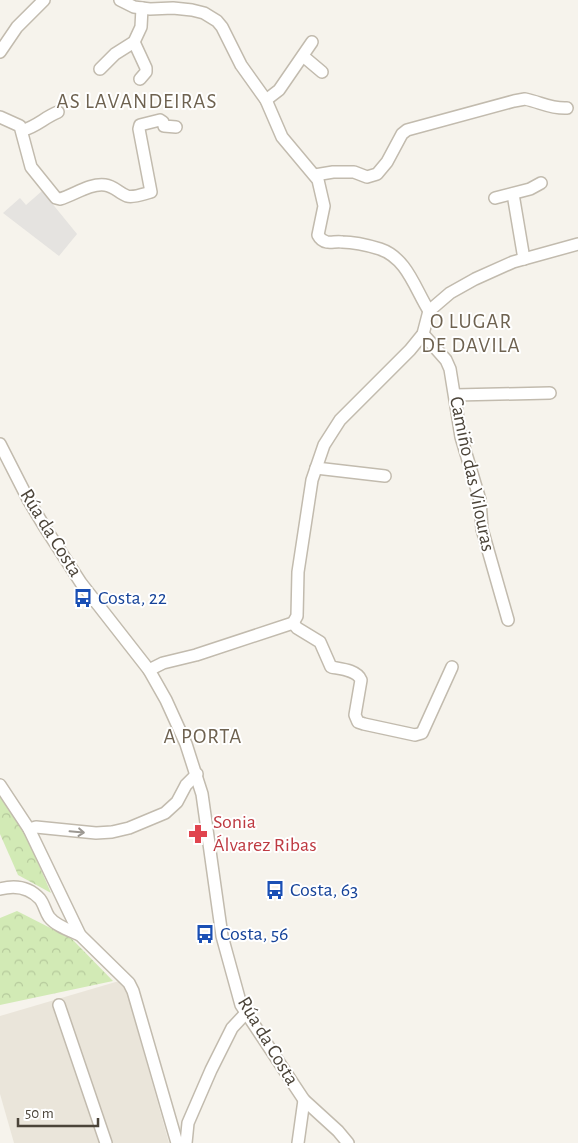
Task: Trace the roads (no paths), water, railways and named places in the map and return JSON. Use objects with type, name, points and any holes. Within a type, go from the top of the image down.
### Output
[{"type":"street","points":[[1,46],[44,0]]},
{"type":"street","points":[[120,0],[134,7],[192,10],[204,13],[217,21],[242,65],[266,100],[282,137],[315,175],[322,193],[324,206],[318,235],[320,238],[328,243],[340,241],[362,244],[391,253],[408,272],[429,311]]},
{"type":"street","points":[[100,69],[115,54],[134,42],[141,27],[142,8]]},
{"type":"street","points":[[134,42],[146,68],[146,72],[140,79]]},
{"type":"street","points":[[266,100],[279,90],[312,42]]},
{"type":"street","points":[[303,56],[322,72]]},
{"type":"street","points":[[315,175],[333,172],[354,172],[370,177],[376,174],[387,162],[402,134],[407,130],[466,114],[525,99],[550,108],[567,108]]},
{"type":"street","points":[[23,130],[31,128],[48,116],[58,112]]},
{"type":"street","points":[[0,117],[17,124],[23,130],[31,166],[56,198],[60,199],[100,185],[109,186],[127,196],[151,192],[143,154],[140,125],[160,120],[164,126],[176,127]]},
{"type":"street","points":[[495,198],[530,190],[541,183]]},
{"type":"street","points":[[513,194],[524,259]]},
{"type":"street","points":[[149,670],[163,663],[196,655],[293,624],[297,616],[298,572],[308,503],[316,468],[324,445],[340,420],[410,350],[423,334],[429,311],[450,293],[475,279],[524,259],[578,244]]},
{"type":"street","name":"Camiño das Vilouras","points":[[423,334],[446,360],[452,378],[461,437],[480,500],[482,530],[508,620]]},
{"type":"street","points":[[455,395],[550,393]]},
{"type":"street","name":"Rúa da Costa","points":[[0,444],[29,501],[81,583],[149,670],[176,721],[197,774],[208,829],[222,936],[242,1005],[304,1100],[348,1143]]},
{"type":"street","points":[[316,468],[385,476]]},
{"type":"street","points":[[293,624],[320,642],[331,667],[356,673],[360,676],[361,680],[355,714],[358,722],[364,724],[415,735],[422,733],[452,667]]},
{"type":"street","points":[[29,829],[36,827],[96,833],[129,828],[165,813],[177,802],[186,785],[197,774]]},
{"type":"street","points":[[0,785],[29,829],[80,935],[129,983],[133,991],[175,1138]]},
{"type":"street","points":[[0,889],[14,886],[30,892],[40,900],[50,918],[63,928],[80,935]]},
{"type":"street","points":[[59,1005],[106,1143]]},
{"type":"street","points":[[186,1143],[186,1115],[195,1107],[232,1028],[246,1013]]},
{"type":"street","points":[[298,1143],[304,1100]]},
{"type":"street","points":[[166,1105],[174,1115],[185,1120]]},
{"type":"street","points":[[175,1138],[176,1122],[185,1120]]},
{"type":"place","name":"Costa, 22","points":[[83,598]]},
{"type":"place","name":"Sonia Álvarez Ribas","points":[[198,834]]},
{"type":"place","name":"Costa, 63","points":[[275,890]]},
{"type":"place","name":"Costa, 56","points":[[205,934]]},
{"type":"district","name":"AS LAVANDEIRAS","points":[[137,101]]},
{"type":"district","name":"O LUGAR DE DAVILA","points":[[471,333]]},
{"type":"district","name":"A PORTA","points":[[203,736]]}]
